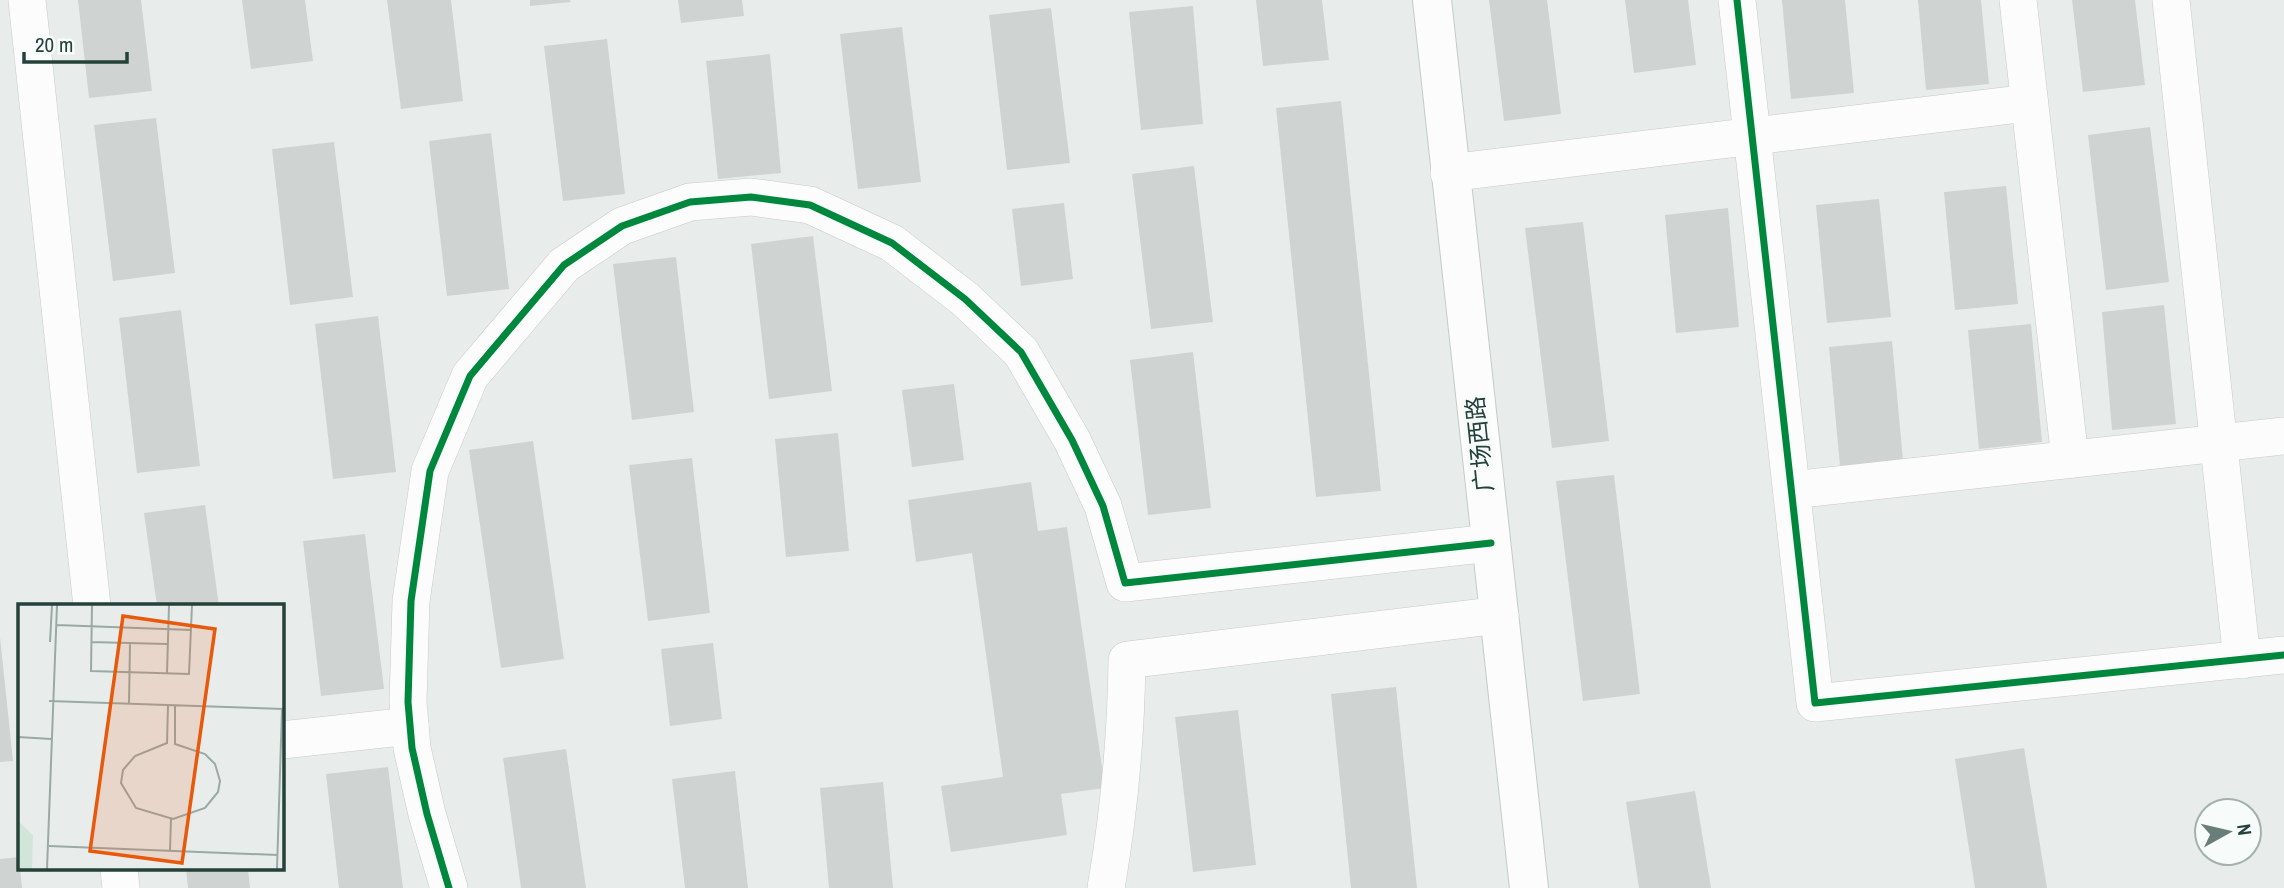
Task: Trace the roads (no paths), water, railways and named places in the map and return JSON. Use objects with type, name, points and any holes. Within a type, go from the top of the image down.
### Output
[{"type":"main road","name":"广场西路","points":[[1432,0],[1529,888]]},
{"type":"street","points":[[27,0],[92,604]]},
{"type":"street","points":[[1737,0],[1815,702],[2284,655]]},
{"type":"street","points":[[2018,0],[2070,459]]},
{"type":"street","points":[[2171,0],[2242,660]]},
{"type":"street","points":[[1449,173],[2028,103]]},
{"type":"street","points":[[450,888],[427,814],[408,702],[411,601],[430,471],[470,376],[564,265],[622,226],[690,202],[751,197],[810,205],[892,243],[965,299],[1021,352],[1072,440],[1103,506],[1125,583],[1491,543]]},
{"type":"street","points":[[1792,490],[2284,436]]},
{"type":"street","points":[[1106,888],[1115,832],[1127,712],[1127,660],[1500,615]]},
{"type":"street","points":[[284,740],[410,726]]},
{"type":"street","points":[[119,870],[121,888]]}]
